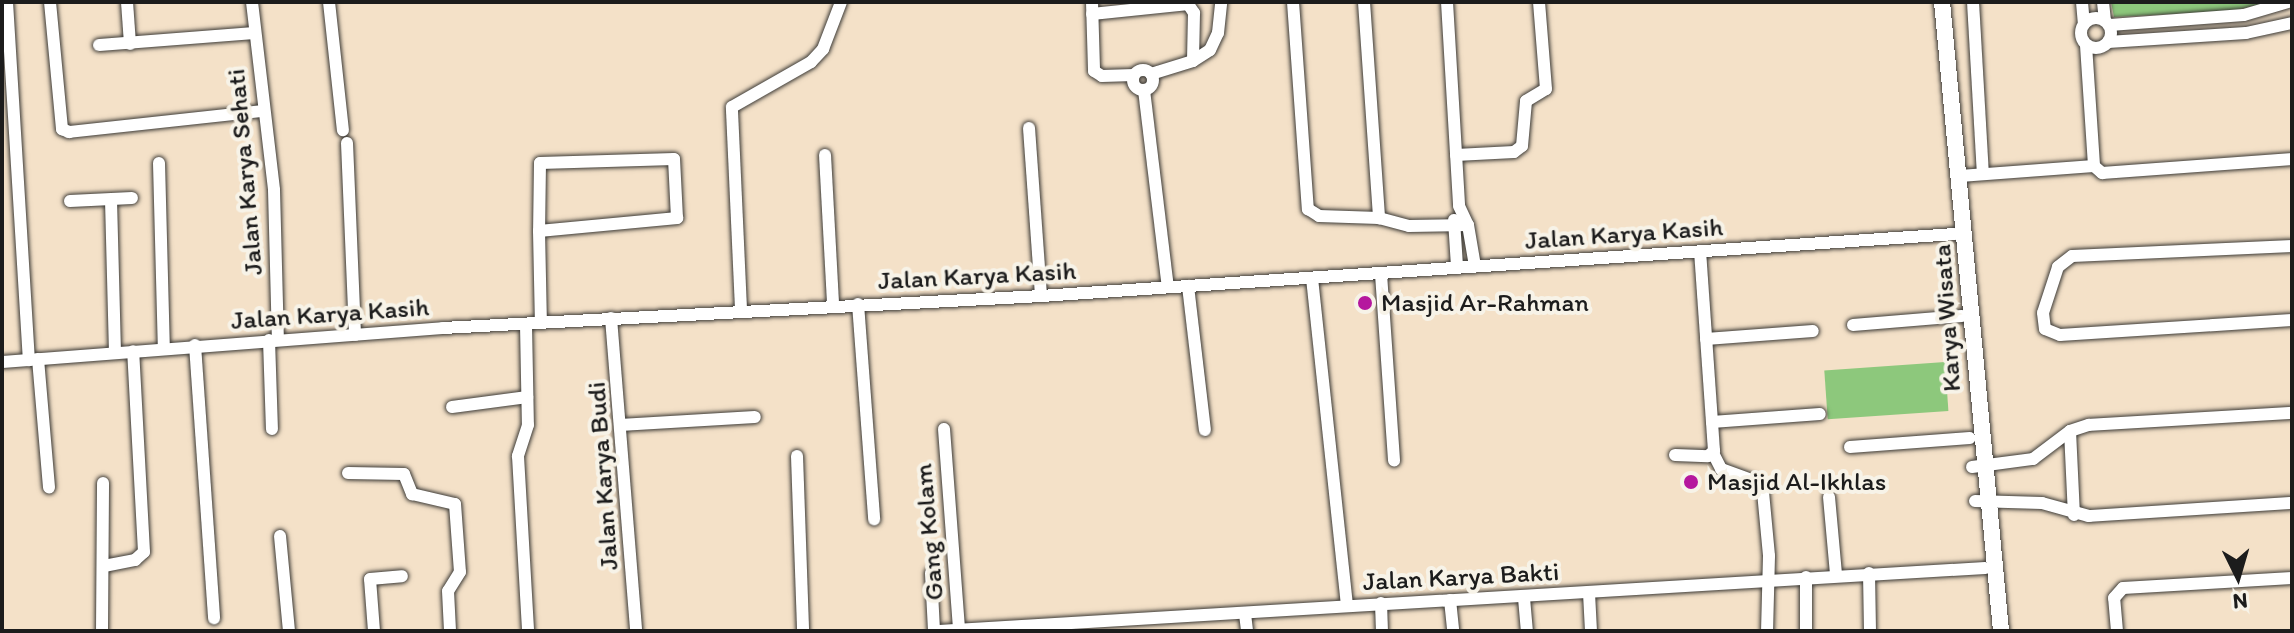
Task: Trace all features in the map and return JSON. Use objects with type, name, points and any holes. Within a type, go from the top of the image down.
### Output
[{"type":"street","points":[[7,2],[33,360],[49,488]]},
{"type":"street","points":[[50,2],[62,129],[262,111]]},
{"type":"street","points":[[127,2],[130,44]]},
{"type":"street","name":"Jalan Karya Sehati","points":[[252,2],[262,111],[274,190],[272,429]]},
{"type":"street","points":[[329,2],[345,136],[355,335]]},
{"type":"street","points":[[741,309],[732,107],[811,62],[831,33],[841,2]]},
{"type":"street","points":[[1193,61],[1194,13],[1188,4],[1092,8],[1094,71],[1102,76],[1134,75],[1142,70],[1151,74],[1193,61],[1215,40],[1221,2]]},
{"type":"street","points":[[1293,2],[1308,209],[1325,217],[1379,218],[1409,226],[1468,225]]},
{"type":"street","points":[[1364,2],[1379,218]]},
{"type":"street","points":[[1447,2],[1459,206],[1468,225],[1475,266]]},
{"type":"street","points":[[1456,155],[1514,152],[1522,146],[1526,101],[1546,89],[1539,2]]},
{"type":"street","points":[[1934,2],[1970,438],[1977,466],[2033,459],[2070,431],[2105,424],[2292,413]]},
{"type":"street","name":"Karya Wisata","points":[[1942,2],[1960,176],[1977,466],[2001,631]]},
{"type":"street","points":[[1973,2],[1983,174]]},
{"type":"street","points":[[2082,2],[2084,24],[2081,37],[2086,45],[2094,166],[2102,173],[2292,159]]},
{"type":"street","points":[[2103,2],[2108,42]]},
{"type":"street","points":[[2084,24],[2096,17],[2107,22],[2244,15],[2288,2]]},
{"type":"street","points":[[2244,15],[2246,33]]},
{"type":"street","points":[[2086,45],[2100,48],[2108,42],[2246,33],[2292,23]]},
{"type":"street","points":[[99,45],[255,33]]},
{"type":"street","points":[[1144,90],[1153,83],[1151,74]]},
{"type":"street","points":[[1134,75],[1136,86],[1144,90]]},
{"type":"street","points":[[1144,90],[1168,287]]},
{"type":"street","points":[[1029,128],[1041,296]]},
{"type":"street","points":[[825,155],[833,305]]},
{"type":"street","points":[[539,231],[677,218],[674,159],[544,160],[539,170],[539,231],[541,323]]},
{"type":"street","points":[[159,163],[164,348]]},
{"type":"street","points":[[1960,176],[2094,166]]},
{"type":"street","points":[[70,201],[132,198]]},
{"type":"street","points":[[111,200],[115,352]]},
{"type":"street","points":[[1457,267],[1452,226],[1459,206]]},
{"type":"street","name":"Jalan Karya Kasih","points":[[2,362],[195,345],[741,309],[1041,296],[1955,234]]},
{"type":"street","points":[[2292,246],[2072,256],[2058,267],[2043,313],[2045,329],[2060,335],[2292,320]]},
{"type":"street","points":[[1700,251],[1713,453],[1721,469],[1761,486],[1767,631]]},
{"type":"street","points":[[1381,274],[1394,461]]},
{"type":"street","points":[[1312,278],[1347,605]]},
{"type":"street","points":[[1188,286],[1205,430]]},
{"type":"street","points":[[858,304],[874,519]]},
{"type":"street","points":[[1853,325],[1962,316]]},
{"type":"street","name":"Jalan Karya Budi","points":[[611,318],[636,631]]},
{"type":"street","points":[[526,325],[527,429],[518,456],[528,631]]},
{"type":"street","points":[[1706,339],[1813,331]]},
{"type":"street","points":[[195,345],[214,618]]},
{"type":"street","points":[[104,566],[135,560],[144,552],[133,351]]},
{"type":"street","points":[[452,407],[527,397]]},
{"type":"street","points":[[1712,422],[1820,414]]},
{"type":"street","points":[[620,425],[755,417]]},
{"type":"street","name":"Gang Kolam","points":[[944,429],[959,630]]},
{"type":"street","points":[[2070,431],[2074,515]]},
{"type":"street","points":[[1850,447],[1970,438]]},
{"type":"street","points":[[1675,455],[1713,453]]},
{"type":"street","points":[[797,456],[803,631]]},
{"type":"street","points":[[348,473],[404,474],[412,494],[455,504],[460,572],[448,591],[450,631]]},
{"type":"street","points":[[102,631],[103,483]]},
{"type":"street","points":[[1829,497],[1836,574]]},
{"type":"street","points":[[1990,631],[1981,501],[2042,503],[2074,515],[2292,503]]},
{"type":"street","points":[[280,536],[289,631]]},
{"type":"street","name":"Jalan Karya Bakti","points":[[937,631],[1183,625],[1245,614],[1347,605],[1520,598],[1836,574],[1985,568]]},
{"type":"street","points":[[931,573],[937,631]]},
{"type":"street","points":[[1869,573],[1870,631]]},
{"type":"street","points":[[374,631],[370,579],[402,576]]},
{"type":"street","points":[[1806,577],[1806,631]]},
{"type":"street","points":[[2117,631],[2114,598],[2123,588],[2292,578]]},
{"type":"street","points":[[1589,593],[1591,631]]},
{"type":"street","points":[[1520,598],[1527,631]]},
{"type":"street","points":[[1450,600],[1453,631]]},
{"type":"street","points":[[1381,603],[1382,631]]},
{"type":"street","points":[[1245,614],[1247,631]]},
{"type":"green space","points":[[2111,2],[2272,2],[2231,11],[2114,17]]},
{"type":"green space","points":[[1945,362],[1948,411],[1828,419],[1824,370]]},
{"type":"place","name":"Masjid Ar-Rahman","points":[[1365,303]]},
{"type":"place","name":"Masjid Al-Ikhlas","points":[[1691,482]]}]
